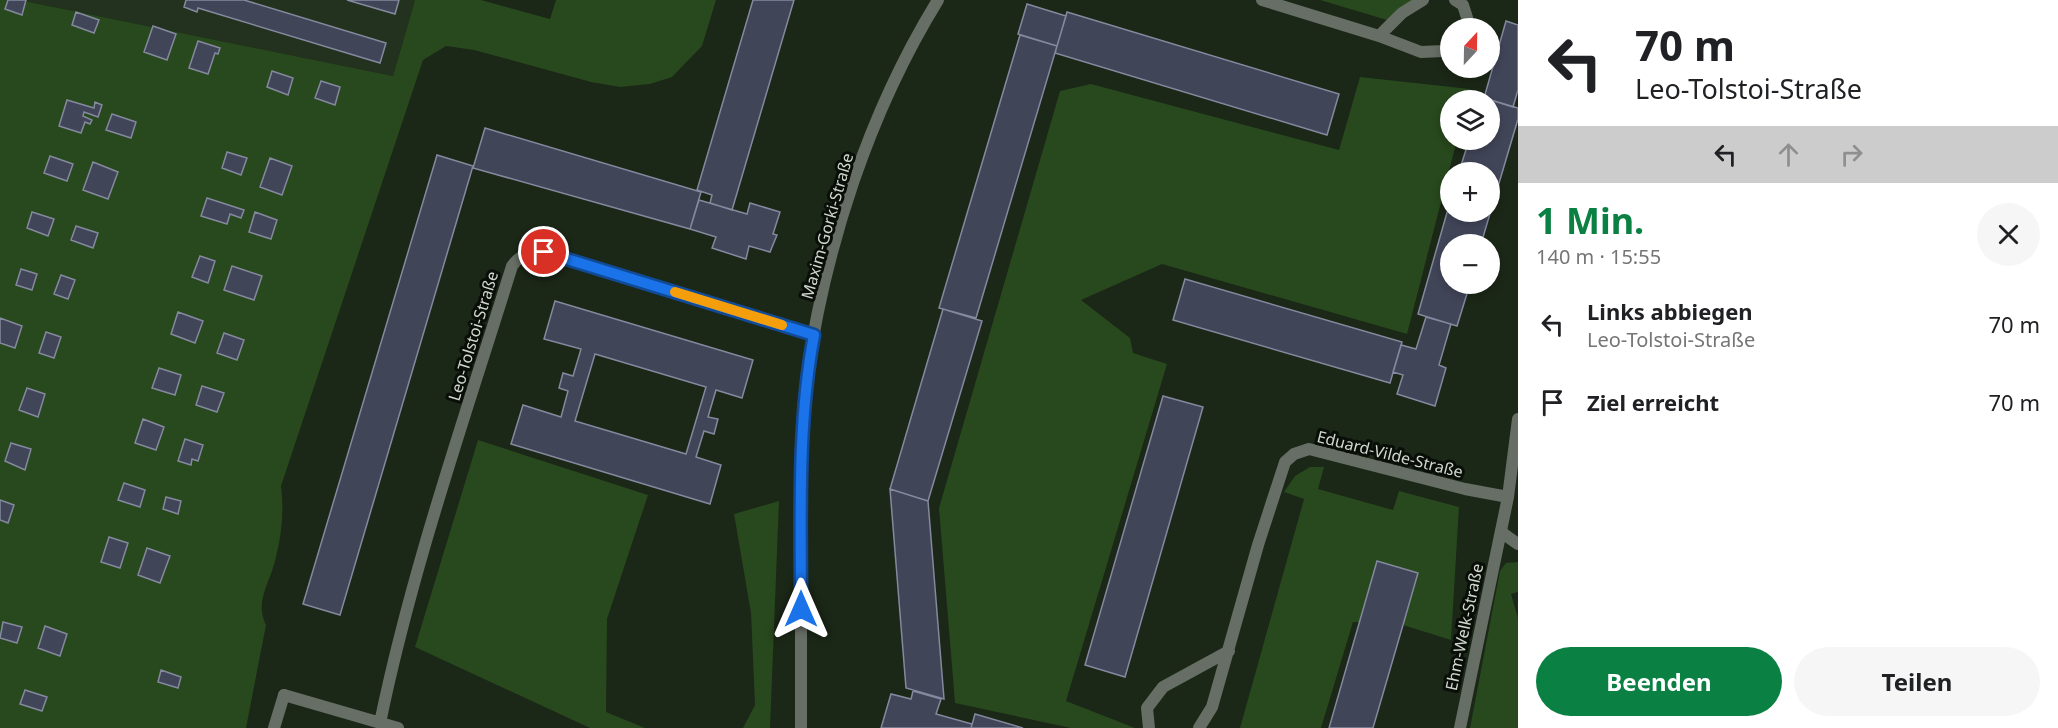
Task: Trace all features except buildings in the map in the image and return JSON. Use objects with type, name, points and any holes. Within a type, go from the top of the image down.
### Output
[{"type":"street","name":"Maxim-Gorki-Straße","points":[[801,728],[801,465],[807,376],[814,335],[836,243],[872,134],[899,71],[938,0]]},
{"type":"street","points":[[1262,0],[1379,36],[1421,52],[1440,51]]},
{"type":"street","points":[[1379,36],[1402,13],[1423,0]]},
{"type":"street","points":[[1455,0],[1463,5],[1467,18]]},
{"type":"street","name":"Leo-Tolstoi-Straße","points":[[380,723],[396,642],[512,266],[519,257],[529,252],[544,252],[814,335]]},
{"type":"street","name":"Ehm-Welk-Straße","points":[[1460,728],[1508,497],[1518,419]]},
{"type":"street","name":"Eduard-Vilde-Straße","points":[[1199,728],[1212,707],[1258,545],[1285,462],[1294,454],[1309,449],[1465,489],[1508,497]]},
{"type":"street","points":[[1501,532],[1518,544]]},
{"type":"street","points":[[1149,728],[1147,708],[1163,687],[1229,651]]},
{"type":"street","points":[[274,728],[284,695],[398,728]]},
{"type":"shaded area","points":[[19,0],[415,0],[393,76]]},
{"type":"green space","points":[[0,0],[19,0],[393,76],[415,0],[481,0],[550,19],[556,0],[716,0],[702,46],[672,77],[650,84],[620,87],[591,82],[474,50],[446,46],[423,60],[281,486],[281,531],[274,566],[263,599],[263,616],[266,625],[246,728],[0,728]]},
{"type":"green space","points":[[1320,0],[1420,0],[1387,20]]},
{"type":"green space","points":[[1360,77],[1470,89],[1440,90],[1440,150],[1454,150],[1451,162],[1440,162],[1440,206],[1407,334],[1162,264],[1081,300],[1130,338],[1133,353],[1167,364],[1066,701],[1135,728],[1071,728],[955,703],[939,508],[1060,91],[1091,84],[1339,150]]},
{"type":"green space","points":[[478,440],[648,495],[607,619],[606,712],[645,728],[590,728],[415,647]]},
{"type":"green space","points":[[1310,467],[1324,467],[1318,489],[1393,510],[1399,491],[1459,507],[1451,640],[1403,625],[1418,573],[1377,561],[1359,622],[1353,622],[1321,728],[1240,728],[1304,499],[1284,492],[1295,476]]},
{"type":"green space","points":[[779,501],[770,728],[743,728],[755,705],[751,613],[734,514]]},
{"type":"green space","points":[[1518,562],[1518,592],[1511,594],[1518,618],[1518,728],[1470,728],[1500,571],[1506,563]]},
{"type":"slow traffic","points":[[675,292],[782,325]]},
{"type":"route","points":[[544,252],[814,335],[807,376],[801,465],[801,609]]}]
